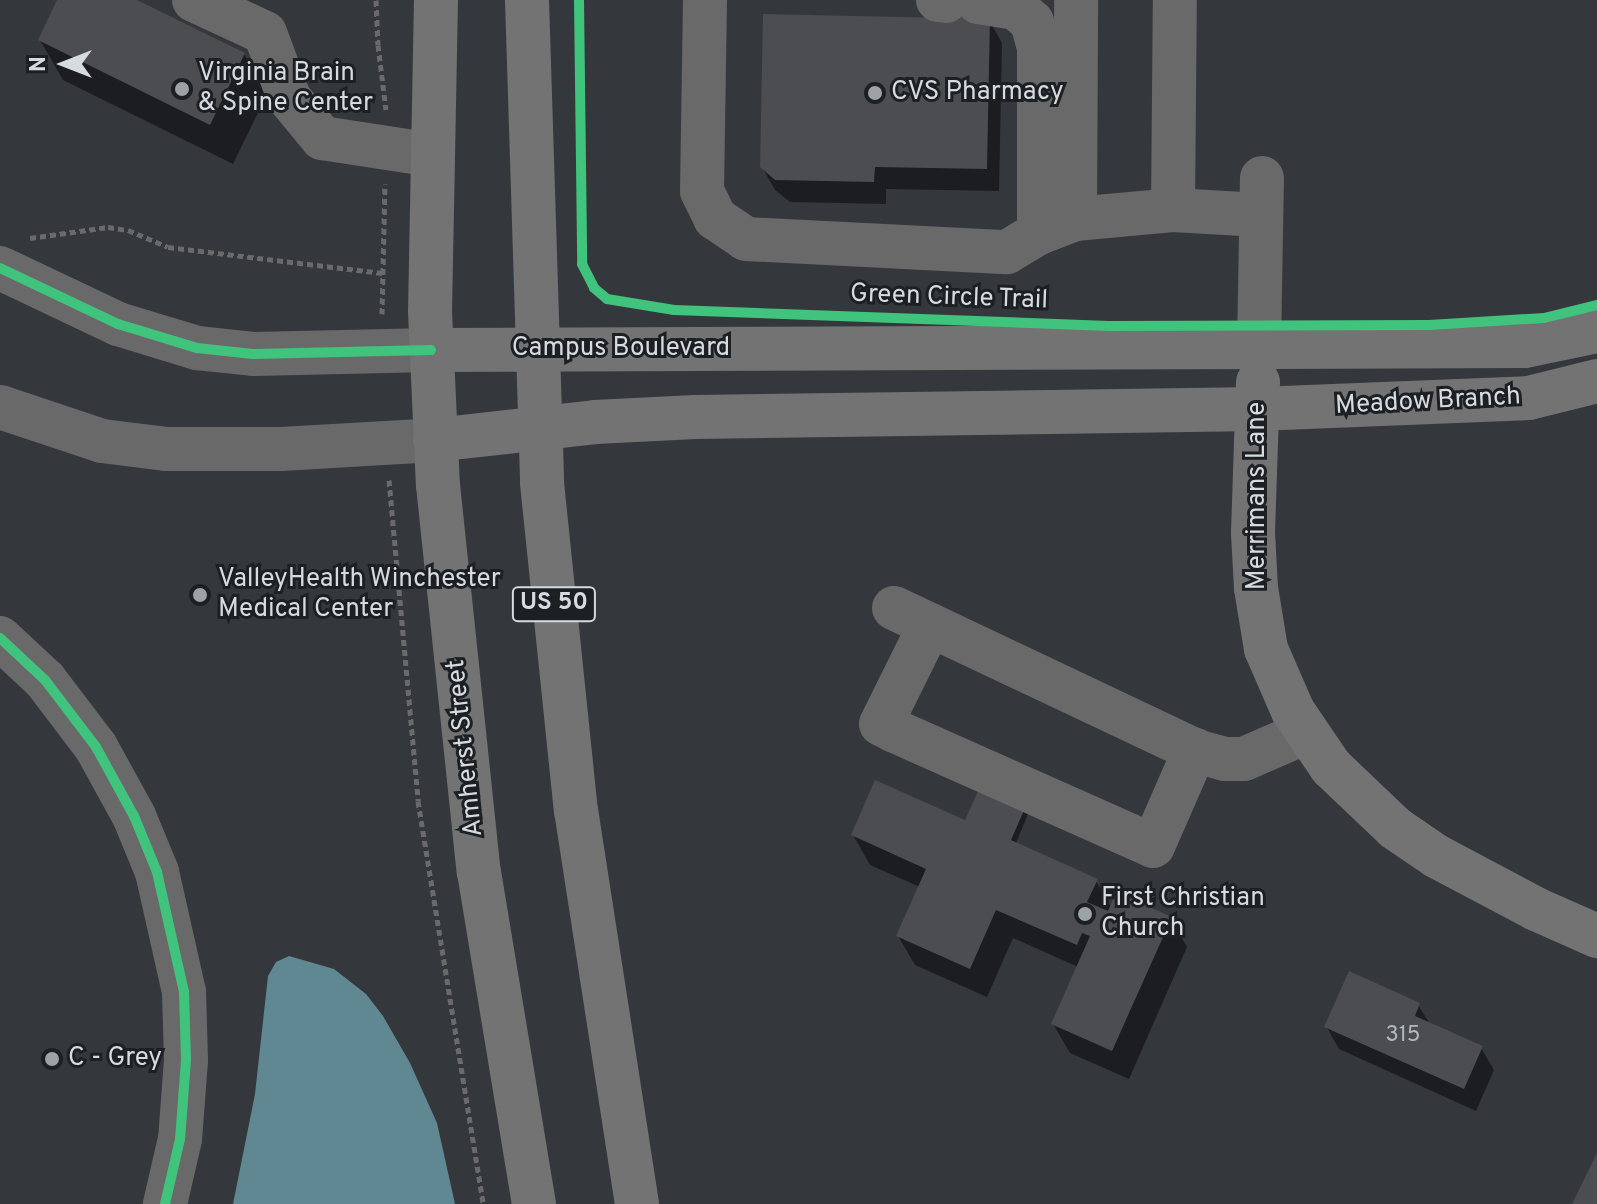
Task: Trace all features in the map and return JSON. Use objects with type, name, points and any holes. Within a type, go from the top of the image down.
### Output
[{"type":"main road","name":"Amherst Street","points":[[436,0],[431,350],[435,440],[479,872],[534,1204]]},
{"type":"main road","name":"US 50","points":[[527,0],[542,483],[576,810],[637,1204]]},
{"type":"main road","name":"Meadow Branch","points":[[1259,348],[1525,346],[1597,331]]},
{"type":"main road","name":"Campus Boulevard","points":[[431,350],[1259,348]]},
{"type":"main road","name":"Merrimans Lane","points":[[1259,348],[1253,533],[1260,618],[1266,649],[1306,732],[1331,767],[1395,828],[1436,856],[1536,909],[1597,936]]},
{"type":"main road","name":"Meadow Branch","points":[[1258,409],[1529,398],[1597,381]]},
{"type":"main road","points":[[435,440],[541,428],[695,417],[1258,409]]},
{"type":"street","points":[[194,0],[265,33],[289,98],[322,138],[433,155]]},
{"type":"street","points":[[705,0],[702,191],[715,218],[746,239],[1007,252],[1057,226],[1173,210],[1175,0]]},
{"type":"street","points":[[1057,226],[1076,0]]},
{"type":"street","points":[[954,1],[1016,8],[1032,22],[1039,48],[1057,226]]},
{"type":"street","name":"Merrimans Lane","points":[[1173,210],[1261,196],[1259,348]]},
{"type":"street","name":"Campus Boulevard","points":[[11,253],[118,324],[197,348],[253,354],[431,350]]},
{"type":"street","points":[[0,407],[102,441],[166,449],[281,449],[435,440]]},
{"type":"street","points":[[1195,750],[1153,846],[881,724],[912,616],[1195,750],[1225,759],[1244,759],[1306,732]]},
{"type":"street","points":[[0,638],[45,680],[96,747],[134,816],[157,872],[184,992],[186,1060],[180,1139],[165,1204]]},
{"type":"path","points":[[11,253],[46,238],[108,227],[128,230],[168,247],[382,273],[382,352]]},
{"type":"path","points":[[384,443],[418,801],[483,1204]]},
{"type":"water","points":[[289,956],[334,969],[366,994],[383,1016],[410,1063],[437,1123],[455,1204],[233,1204],[255,1094],[268,976],[276,962]]},
{"type":"building","name":"Virginia Brain & Spine Center","points":[[57,0],[137,0],[245,53],[210,125],[38,40]]},
{"type":"building","name":"CVS Pharmacy","points":[[946,0],[990,18],[987,169],[875,167],[874,182],[775,180],[760,167],[763,14],[946,18]]},
{"type":"building","name":"First Christian Church","points":[[984,778],[1029,799],[1011,840],[1098,879],[1087,902],[1108,911],[1116,892],[1172,917],[1112,1051],[1051,1024],[1090,936],[1082,933],[1077,945],[996,910],[970,969],[896,936],[926,869],[851,835],[875,780],[965,820]]},
{"type":"building","points":[[1349,971],[1420,1003],[1415,1016],[1483,1046],[1464,1089],[1324,1027]]},
{"type":"building","points":[[1597,1153],[1597,1204],[1572,1204]]},
{"type":"cycle path","name":"Green Circle Trail","points":[[579,0],[582,264],[594,288],[607,299],[674,310],[1109,326],[1429,325],[1544,318],[1597,305]]},
{"type":"cycle path","points":[[0,268],[118,324],[197,348],[253,354],[431,350]]},
{"type":"cycle path","points":[[0,638],[45,680],[96,747],[134,816],[157,872],[184,992],[186,1060],[180,1139],[165,1204]]},
{"type":"place","name":"Virginia Brain & Spine Center","points":[[182,89]]},
{"type":"place","name":"CVS Pharmacy","points":[[875,93]]},
{"type":"place","name":"ValleyHealth Winchester Medical Center","points":[[200,595]]},
{"type":"place","name":"First Christian Church","points":[[1085,914]]},
{"type":"place","name":"C - Grey","points":[[52,1059]]}]
